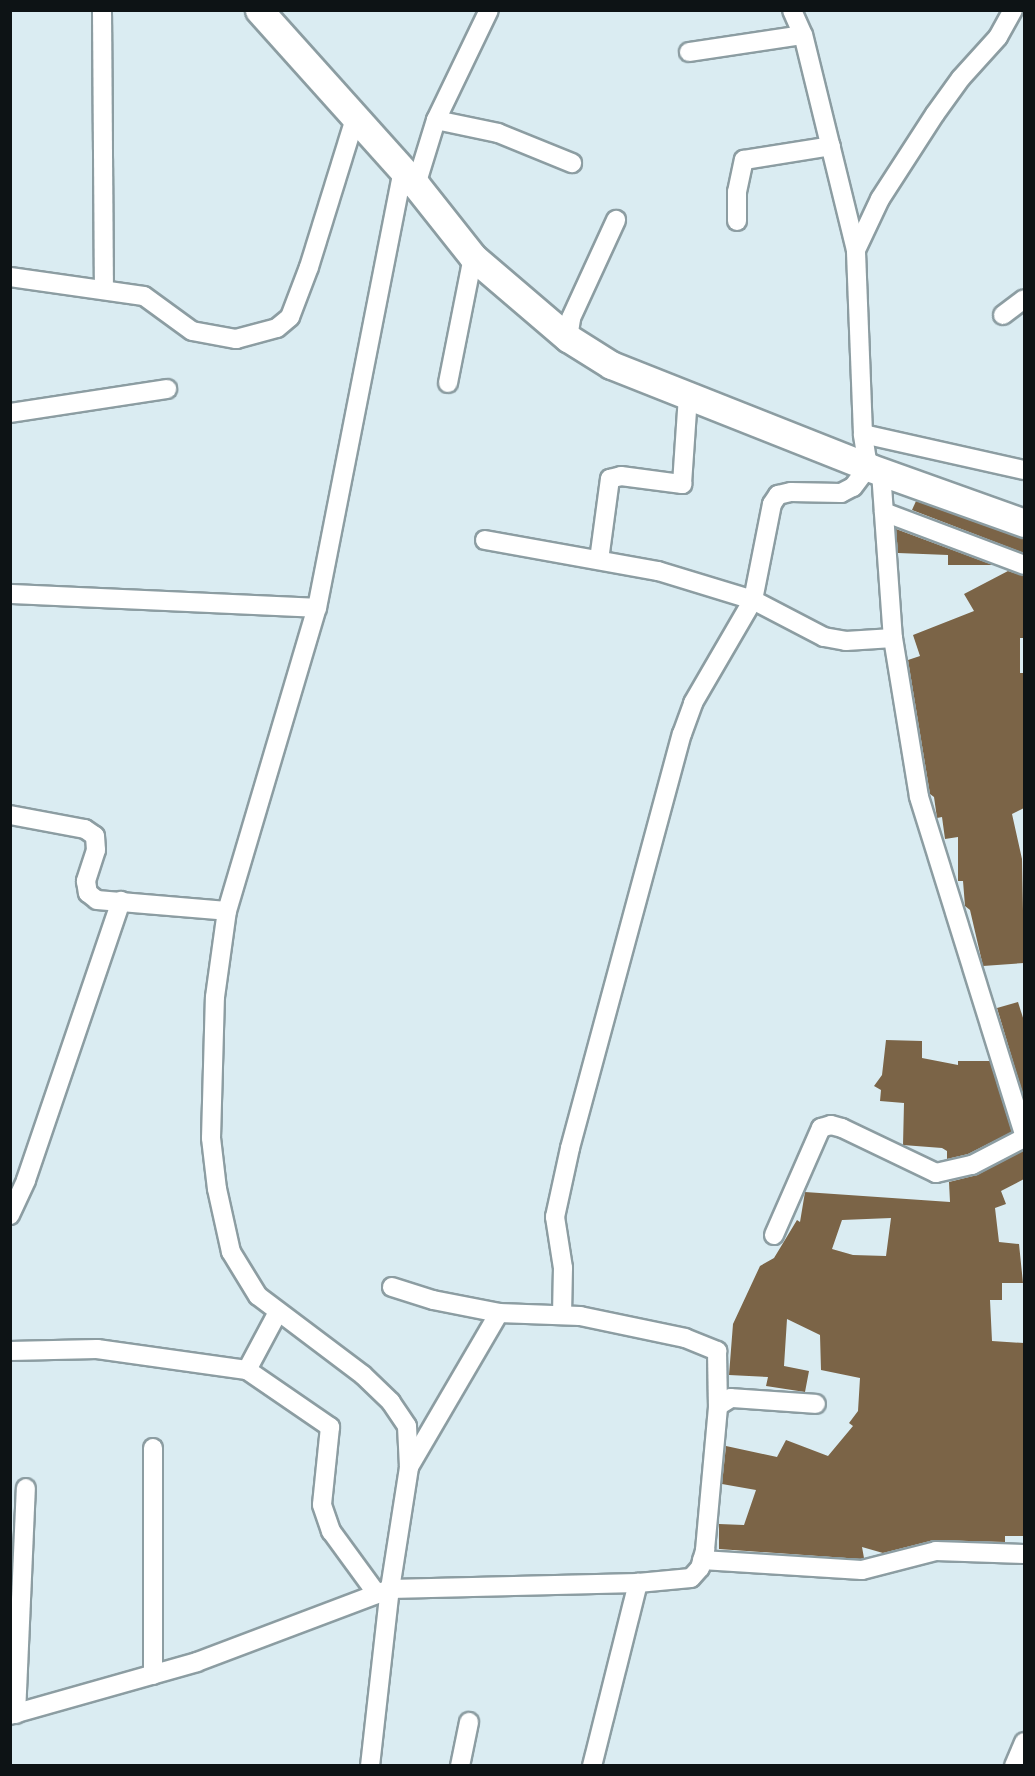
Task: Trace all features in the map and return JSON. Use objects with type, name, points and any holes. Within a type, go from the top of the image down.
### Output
[{"type":"street","points":[[102,10],[104,288]]},
{"type":"street","points":[[259,10],[410,178],[473,257],[568,338],[611,365],[875,470],[1024,524]]},
{"type":"street","points":[[774,1235],[821,1128],[831,1125],[842,1128],[936,1173],[972,1165],[1024,1136],[919,797],[893,638],[884,512],[875,470],[863,434],[856,250],[803,34],[792,10]]},
{"type":"street","points":[[856,250],[880,200],[935,114],[961,78],[998,37],[1012,10]]},
{"type":"street","points":[[370,1766],[383,1591],[409,1467],[407,1426],[391,1402],[363,1375],[258,1296],[231,1252],[217,1190],[211,1138],[214,1009],[227,911],[317,608],[410,178],[488,11]]},
{"type":"street","points":[[689,52],[803,34]]},
{"type":"street","points":[[10,277],[104,288],[144,296],[192,331],[236,339],[277,328],[290,317],[309,267],[355,118]]},
{"type":"street","points":[[436,120],[498,134],[572,163]]},
{"type":"street","points":[[737,221],[737,192],[744,160],[831,146]]},
{"type":"street","points":[[568,338],[571,318],[616,220]]},
{"type":"street","points":[[448,383],[473,257]]},
{"type":"street","points":[[1003,315],[1024,299]]},
{"type":"street","points":[[10,413],[167,389]]},
{"type":"street","points":[[599,560],[610,479],[621,476],[682,484],[688,395]]},
{"type":"street","points":[[863,434],[1024,470]]},
{"type":"street","points":[[562,1315],[563,1268],[555,1217],[570,1148],[682,734],[693,704],[753,600],[772,504],[778,495],[791,492],[841,493],[875,470]]},
{"type":"street","points":[[884,512],[1024,565]]},
{"type":"street","points":[[485,540],[658,571],[753,600],[824,637],[846,641],[893,638]]},
{"type":"street","points":[[10,594],[317,608]]},
{"type":"street","points":[[10,815],[85,829],[95,836],[96,850],[86,881],[88,893],[97,900],[227,911]]},
{"type":"street","points":[[10,1215],[18,1179],[121,901]]},
{"type":"street","points":[[26,1488],[13,1714],[197,1662],[383,1591],[638,1583],[691,1578],[702,1560],[718,1406],[717,1351],[685,1338],[562,1315],[499,1313],[433,1300],[392,1287]]},
{"type":"street","points":[[247,1370],[278,1312]]},
{"type":"street","points":[[409,1467],[499,1313]]},
{"type":"street","points":[[10,1351],[97,1349],[247,1370],[330,1427],[322,1505],[331,1531],[383,1591]]},
{"type":"street","points":[[718,1406],[731,1398],[816,1404]]},
{"type":"street","points":[[153,1448],[153,1675]]},
{"type":"street","points":[[702,1560],[862,1570],[936,1551],[1024,1554]]},
{"type":"street","points":[[592,1766],[638,1583]]},
{"type":"street","points":[[460,1766],[468,1722]]},
{"type":"street","points":[[1014,1766],[1024,1742]]},
{"type":"building","points":[[916,501],[1024,538],[1024,553],[912,510]]},
{"type":"building","points":[[896,529],[993,565],[948,565],[948,555],[898,553]]},
{"type":"building","points":[[1008,571],[1024,576],[1024,638],[1020,638],[1020,673],[1024,673],[1024,808],[1012,814],[1022,859],[1024,963],[983,966],[970,910],[965,906],[963,881],[958,881],[958,837],[945,839],[942,817],[937,818],[934,797],[930,794],[908,660],[920,656],[913,635],[974,611],[964,594]]},
{"type":"building","points":[[1018,1002],[1024,1021],[1024,1098],[997,1008]]},
{"type":"building","points":[[886,1040],[922,1041],[922,1058],[958,1065],[958,1061],[990,1061],[1012,1132],[968,1154],[947,1159],[947,1151],[942,1148],[903,1145],[904,1103],[880,1101],[881,1090],[874,1086],[882,1075]]},
{"type":"building","points":[[1024,1150],[1024,1179],[1001,1191],[1006,1204],[995,1208],[999,1242],[1019,1244],[1023,1283],[1002,1283],[1002,1300],[990,1300],[992,1341],[1024,1343],[1024,1536],[1005,1536],[1005,1542],[934,1540],[883,1553],[862,1547],[864,1558],[861,1559],[719,1549],[719,1524],[744,1525],[756,1490],[722,1484],[726,1446],[777,1457],[786,1440],[828,1456],[853,1426],[849,1423],[858,1411],[860,1378],[821,1370],[820,1335],[787,1319],[784,1366],[809,1371],[805,1392],[766,1386],[768,1377],[729,1375],[733,1324],[760,1266],[774,1258],[797,1220],[800,1222],[805,1192],[950,1202],[949,1182],[977,1175]],"holes":[[[891,1218],[886,1256],[853,1255],[832,1249],[842,1220]]]}]
